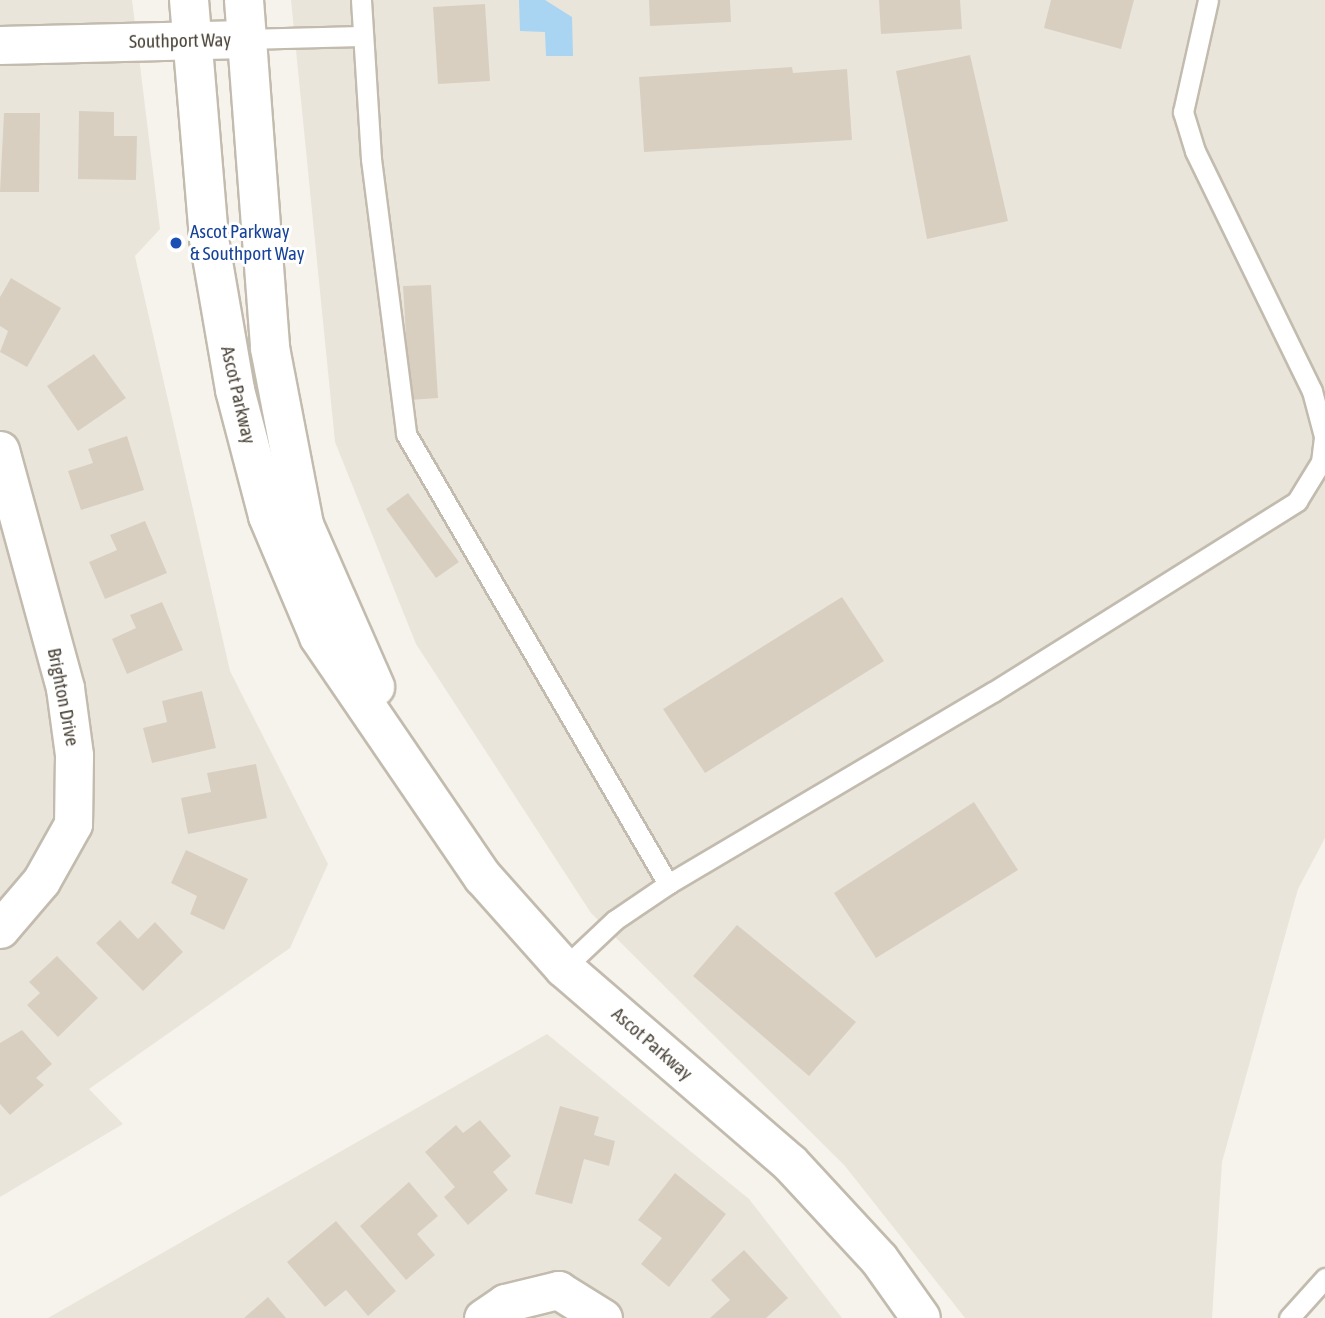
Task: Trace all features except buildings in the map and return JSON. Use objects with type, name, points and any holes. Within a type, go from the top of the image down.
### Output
[{"type":"street","name":"Ascot Parkway","points":[[189,0],[218,302],[268,516],[319,637],[403,753],[483,877],[564,968],[790,1163],[879,1259],[921,1318]]},
{"type":"street","name":"Ascot Parkway","points":[[244,0],[270,348],[304,525],[403,753]]},
{"type":"street","name":"Southport Way","points":[[0,45],[245,40]]},
{"type":"street","name":"Brighton Drive","points":[[0,450],[65,688],[74,755],[73,824],[41,881],[0,929]]},
{"type":"street","points":[[483,1318],[505,1303],[558,1290],[603,1318]]},
{"type":"lane","points":[[360,0],[361,36],[405,434],[668,884]]},
{"type":"lane","points":[[564,968],[615,920],[668,884],[1260,526],[1297,501],[1315,472],[1324,436],[1312,391],[1195,151],[1183,112],[1208,0]]},
{"type":"lane","name":"Southport Way","points":[[245,40],[361,36]]},
{"type":"lane","points":[[1289,1318],[1325,1278]]},
{"type":"shaded area","points":[[0,0],[132,0],[160,229],[135,256],[230,671],[328,864],[290,948],[89,1089],[123,1124],[0,1197]]},
{"type":"shaded area","points":[[291,0],[1325,0],[1325,838],[1298,889],[1222,1162],[1212,1318],[965,1318],[845,1166],[591,913],[416,644],[335,442]]},
{"type":"shaded area","points":[[547,1034],[749,1199],[842,1318],[48,1318]]},
{"type":"water","points":[[519,0],[545,0],[572,17],[573,56],[546,56],[545,32],[520,31]]},
{"type":"place","name":"Ascot Parkway & Southport Way","points":[[176,243]]}]
